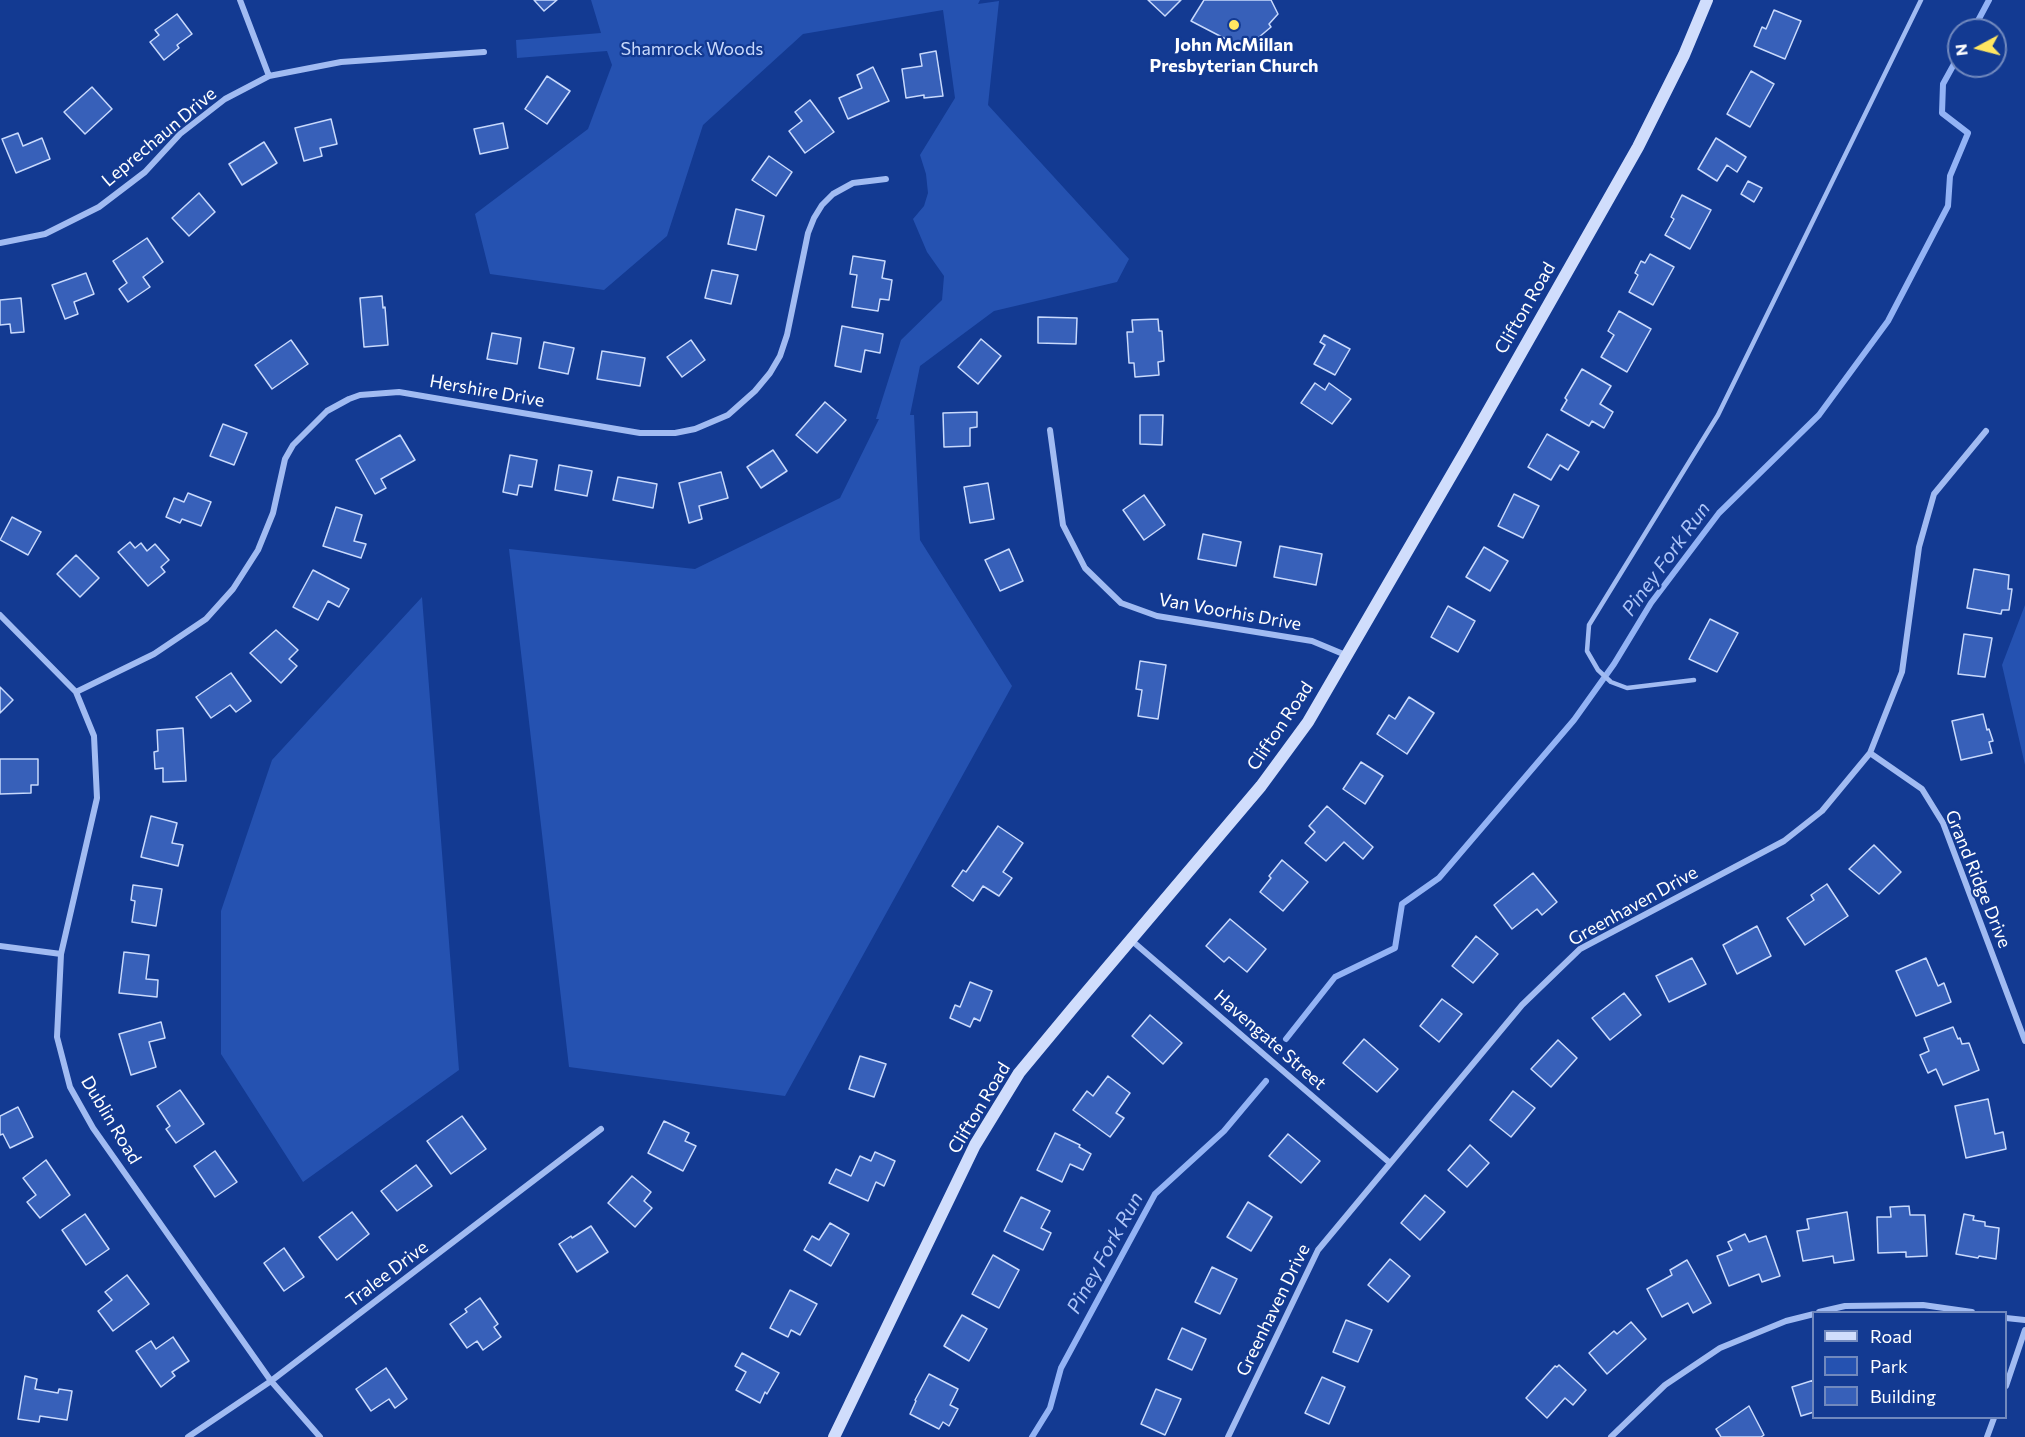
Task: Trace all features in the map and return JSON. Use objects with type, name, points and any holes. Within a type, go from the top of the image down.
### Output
[{"type":"main road","name":"Clifton Road","points":[[834,1437],[952,1193],[989,1121],[1019,1073],[1261,786],[1308,722],[1348,656],[1638,147],[1680,65],[1707,0]]},
{"type":"street","points":[[240,0],[269,76]]},
{"type":"street","name":"Leprechaun Drive","points":[[0,243],[45,234],[99,207],[145,172],[180,134],[225,99],[269,76],[341,62],[484,52]]},
{"type":"street","name":"Hershire Drive","points":[[76,692],[154,654],[206,619],[233,589],[258,550],[273,513],[285,459],[293,445],[327,411],[349,399],[380,392],[407,392],[640,434],[675,433],[695,429],[728,415],[755,391],[780,356],[787,334],[808,233],[822,204],[833,194],[853,183],[886,179]]},
{"type":"street","name":"Van Voorhis Drive","points":[[1050,430],[1063,525],[1085,568],[1121,603],[1157,616],[1312,641],[1348,656]]},
{"type":"street","name":"Greenhaven Drive","points":[[1228,1437],[1318,1250],[1522,1005],[1580,949],[1784,841],[1822,811],[1870,753],[1902,672],[1919,547],[1934,494],[1986,431]]},
{"type":"street","name":"Dublin Road","points":[[0,615],[76,692],[94,736],[97,798],[61,954],[57,1037],[70,1087],[93,1128],[271,1381],[320,1437]]},
{"type":"street","name":"Grand Ridge Drive","points":[[1870,753],[1922,789],[1943,823],[2025,1041]]},
{"type":"street","name":"Havengate Street","points":[[1131,939],[1390,1163]]},
{"type":"street","points":[[0,946],[61,954]]},
{"type":"street","name":"Tralee Drive","points":[[188,1437],[271,1381],[601,1129]]},
{"type":"street","points":[[1823,1311],[1845,1306],[1923,1305],[1965,1311]]},
{"type":"street","points":[[1611,1437],[1665,1385],[1720,1348],[1786,1321],[1812,1314]]},
{"type":"street","points":[[2007,1317],[2025,1320]]},
{"type":"street","points":[[2007,1383],[2025,1330]]},
{"type":"street","points":[[1987,1437],[1994,1419]]},
{"type":"lane","points":[[1694,681],[1627,688],[1611,681],[1598,670],[1587,651],[1589,625],[1718,415],[1921,0]]},
{"type":"green space","name":"Shamrock Woods","points":[[591,0],[980,0],[978,4],[999,1],[988,105],[1129,259],[1117,282],[994,311],[920,366],[910,415],[914,415],[920,540],[1012,686],[785,1096],[569,1067],[509,549],[695,569],[840,498],[879,419],[876,419],[901,340],[942,300],[944,276],[927,252],[913,219],[924,206],[928,193],[926,174],[920,155],[955,98],[943,10],[803,34],[703,125],[667,236],[604,290],[490,274],[475,214],[588,129],[612,65],[607,51],[517,58],[516,40],[601,33]]},
{"type":"green space","points":[[422,597],[459,1070],[303,1182],[221,1054],[221,911],[272,760]]},
{"type":"green space","points":[[2025,605],[2025,765],[2002,665]]},
{"type":"building","points":[[534,0],[557,0],[544,11]]},
{"type":"building","name":"John McMillan Presbyterian Church","points":[[1148,0],[1181,0],[1165,16]]},
{"type":"building","name":"John McMillan Presbyterian Church","points":[[1204,0],[1271,0],[1278,14],[1269,24],[1271,27],[1245,49],[1191,21]]},
{"type":"building","points":[[1774,10],[1801,21],[1785,59],[1754,46],[1762,27],[1766,29]]},
{"type":"building","points":[[177,14],[192,34],[177,45],[179,48],[164,60],[150,42],[159,35],[155,30]]},
{"type":"building","points":[[936,51],[943,96],[924,98],[924,95],[906,98],[902,69],[922,66],[920,54]]},
{"type":"building","points":[[873,67],[889,101],[848,119],[839,98],[862,88],[857,75]]},
{"type":"building","points":[[1751,71],[1774,84],[1750,127],[1727,114]]},
{"type":"building","points":[[547,76],[570,91],[547,124],[525,109]]},
{"type":"building","points":[[92,87],[112,109],[85,134],[64,112]]},
{"type":"building","points":[[810,100],[834,132],[805,153],[789,131],[802,121],[795,112]]},
{"type":"building","points":[[331,119],[337,144],[320,148],[322,156],[304,161],[295,128]]},
{"type":"building","points":[[503,123],[508,148],[480,154],[474,129]]},
{"type":"building","points":[[18,133],[23,146],[42,138],[50,159],[16,173],[2,139]]},
{"type":"building","points":[[1716,138],[1746,157],[1737,172],[1727,165],[1717,181],[1698,169]]},
{"type":"building","points":[[264,142],[277,163],[242,185],[229,164]]},
{"type":"building","points":[[769,156],[792,172],[776,196],[752,180]]},
{"type":"building","points":[[1748,181],[1762,188],[1754,202],[1741,194]]},
{"type":"building","points":[[199,193],[215,212],[189,236],[172,218]]},
{"type":"building","points":[[1682,195],[1711,210],[1690,249],[1665,235],[1674,219],[1671,217]]},
{"type":"building","points":[[736,209],[764,216],[756,250],[728,244]]},
{"type":"building","points":[[147,238],[163,262],[143,277],[150,287],[128,302],[119,289],[127,283],[113,261]]},
{"type":"building","points":[[1650,254],[1674,267],[1653,305],[1629,292],[1638,275],[1635,273],[1641,261],[1645,263]]},
{"type":"building","points":[[853,256],[885,261],[882,278],[892,280],[889,300],[880,299],[878,311],[852,307],[857,275],[850,274]]},
{"type":"building","points":[[712,270],[738,275],[731,304],[705,298]]},
{"type":"building","points":[[86,273],[94,294],[74,302],[78,314],[65,319],[52,285]]},
{"type":"building","points":[[382,296],[388,345],[364,347],[360,298]]},
{"type":"building","points":[[21,298],[24,332],[11,333],[10,324],[0,325],[0,300]]},
{"type":"building","points":[[1619,311],[1651,329],[1627,372],[1601,357],[1614,335],[1608,331]]},
{"type":"building","points":[[1038,317],[1077,318],[1076,344],[1038,343]]},
{"type":"building","points":[[1158,319],[1159,331],[1162,331],[1164,361],[1158,362],[1159,375],[1135,377],[1134,363],[1129,363],[1127,332],[1133,332],[1132,320]]},
{"type":"building","points":[[842,326],[883,334],[880,353],[865,350],[861,372],[835,366]]},
{"type":"building","points":[[492,333],[521,338],[517,364],[487,359]]},
{"type":"building","points":[[1324,335],[1350,349],[1335,375],[1314,364],[1325,345],[1320,342]]},
{"type":"building","points":[[981,339],[1001,356],[978,384],[958,367]]},
{"type":"building","points":[[291,340],[308,364],[272,389],[255,365]]},
{"type":"building","points":[[691,340],[705,360],[682,377],[667,357]]},
{"type":"building","points":[[544,342],[574,348],[568,374],[539,368]]},
{"type":"building","points":[[602,351],[645,358],[640,386],[597,379]]},
{"type":"building","points":[[1582,369],[1611,386],[1600,404],[1613,412],[1604,428],[1592,421],[1589,426],[1561,410],[1567,400],[1565,398]]},
{"type":"building","points":[[1315,383],[1325,390],[1329,383],[1351,399],[1332,424],[1301,403]]},
{"type":"building","points":[[825,402],[846,420],[817,453],[796,435]]},
{"type":"building","points":[[977,412],[977,427],[970,428],[970,446],[944,447],[943,413]]},
{"type":"building","points":[[1140,415],[1163,415],[1162,445],[1140,444]]},
{"type":"building","points":[[223,424],[247,433],[234,465],[210,456]]},
{"type":"building","points":[[1547,434],[1579,452],[1568,470],[1560,465],[1551,480],[1528,467]]},
{"type":"building","points":[[400,435],[415,460],[381,479],[386,488],[375,494],[356,460]]},
{"type":"building","points":[[773,450],[787,471],[761,488],[747,467]]},
{"type":"building","points":[[510,455],[537,460],[532,487],[519,485],[517,495],[503,492]]},
{"type":"building","points":[[559,465],[592,471],[587,496],[555,490]]},
{"type":"building","points":[[721,472],[728,498],[699,506],[702,519],[689,523],[679,483]]},
{"type":"building","points":[[618,477],[657,484],[653,508],[613,500]]},
{"type":"building","points":[[988,483],[994,519],[970,523],[964,487]]},
{"type":"building","points":[[188,493],[211,502],[201,526],[182,519],[180,523],[166,517],[174,498],[184,502]]},
{"type":"building","points":[[1514,494],[1539,506],[1523,538],[1498,526]]},
{"type":"building","points":[[1144,495],[1165,525],[1144,540],[1123,510]]},
{"type":"building","points":[[336,507],[362,515],[354,541],[366,544],[361,558],[323,546]]},
{"type":"building","points":[[12,517],[41,532],[28,555],[0,540]]},
{"type":"building","points":[[1203,534],[1241,542],[1236,566],[1198,559]]},
{"type":"building","points":[[130,542],[135,548],[141,543],[147,551],[155,544],[169,560],[161,567],[165,572],[148,586],[118,552]]},
{"type":"building","points":[[1280,546],[1322,554],[1316,585],[1274,577]]},
{"type":"building","points":[[1484,547],[1508,561],[1490,591],[1466,577]]},
{"type":"building","points":[[1009,549],[1023,581],[1000,591],[985,560]]},
{"type":"building","points":[[76,555],[99,578],[80,597],[57,574]]},
{"type":"building","points":[[1974,569],[2009,575],[2008,589],[2012,589],[2009,610],[2002,610],[2001,614],[1967,608]]},
{"type":"building","points":[[313,570],[349,589],[339,607],[328,601],[318,620],[293,607]]},
{"type":"building","points":[[1448,606],[1475,621],[1458,652],[1431,637]]},
{"type":"building","points":[[1710,619],[1738,633],[1717,672],[1689,659]]},
{"type":"building","points":[[276,630],[298,650],[289,659],[297,666],[281,683],[250,653]]},
{"type":"building","points":[[1964,634],[1992,638],[1985,677],[1958,674]]},
{"type":"building","points":[[1140,661],[1166,665],[1158,719],[1138,716],[1142,690],[1136,689]]},
{"type":"building","points":[[231,673],[251,701],[236,712],[230,705],[211,718],[196,697]]},
{"type":"building","points":[[0,687],[13,700],[0,713]]},
{"type":"building","points":[[1409,697],[1434,713],[1407,754],[1377,734],[1389,715],[1395,719]]},
{"type":"building","points":[[1983,714],[1987,730],[1989,729],[1993,741],[1989,742],[1992,753],[1961,760],[1952,721]]},
{"type":"building","points":[[183,728],[186,781],[163,782],[163,768],[155,769],[154,752],[158,751],[157,730]]},
{"type":"building","points":[[0,759],[38,759],[38,785],[31,785],[31,793],[0,794]]},
{"type":"building","points":[[1361,762],[1383,776],[1365,804],[1343,789]]},
{"type":"building","points":[[1327,806],[1373,847],[1363,859],[1344,842],[1326,861],[1305,843],[1315,832],[1309,826]]},
{"type":"building","points":[[151,816],[177,823],[172,843],[183,845],[178,866],[141,857]]},
{"type":"building","points":[[998,826],[1023,843],[1003,872],[1012,878],[999,896],[983,886],[973,901],[952,886],[963,870],[966,872]]},
{"type":"building","points":[[1874,845],[1901,872],[1879,894],[1849,869]]},
{"type":"building","points":[[1282,860],[1308,882],[1283,911],[1260,892]]},
{"type":"building","points":[[1533,873],[1557,902],[1542,915],[1537,909],[1512,929],[1494,905]]},
{"type":"building","points":[[1827,884],[1848,916],[1805,945],[1787,918],[1814,900],[1811,895]]},
{"type":"building","points":[[133,885],[162,889],[156,926],[132,922],[135,901],[131,900]]},
{"type":"building","points":[[1230,919],[1266,949],[1247,972],[1229,957],[1224,962],[1206,946]]},
{"type":"building","points":[[1757,926],[1771,956],[1737,974],[1723,945]]},
{"type":"building","points":[[1476,936],[1498,954],[1473,983],[1452,966]]},
{"type":"building","points":[[124,952],[149,955],[146,979],[158,980],[157,997],[119,993]]},
{"type":"building","points":[[1692,958],[1706,984],[1669,1002],[1656,976]]},
{"type":"building","points":[[1926,958],[1938,986],[1944,983],[1951,1002],[1916,1016],[1896,971]]},
{"type":"building","points":[[970,982],[992,991],[980,1021],[974,1018],[970,1027],[950,1018],[955,1005],[960,1007]]},
{"type":"building","points":[[1624,993],[1641,1015],[1610,1040],[1592,1018]]},
{"type":"building","points":[[1442,999],[1462,1014],[1439,1042],[1420,1026]]},
{"type":"building","points":[[1150,1015],[1182,1043],[1163,1064],[1132,1036]]},
{"type":"building","points":[[161,1022],[165,1038],[149,1042],[156,1067],[131,1075],[119,1034]]},
{"type":"building","points":[[1953,1027],[1962,1044],[1969,1043],[1979,1070],[1943,1085],[1936,1069],[1928,1073],[1920,1055],[1929,1051],[1924,1038]]},
{"type":"building","points":[[1364,1039],[1398,1069],[1377,1092],[1343,1063]]},
{"type":"building","points":[[1558,1040],[1577,1058],[1551,1087],[1531,1069]]},
{"type":"building","points":[[860,1056],[886,1064],[874,1097],[849,1089]]},
{"type":"building","points":[[1108,1076],[1130,1093],[1116,1113],[1124,1118],[1110,1137],[1073,1110],[1087,1091],[1093,1096]]},
{"type":"building","points":[[180,1090],[204,1124],[176,1143],[166,1129],[170,1126],[157,1106]]},
{"type":"building","points":[[1513,1091],[1535,1108],[1511,1137],[1490,1120]]},
{"type":"building","points":[[1988,1099],[1995,1134],[2003,1132],[2006,1149],[1966,1158],[1955,1106]]},
{"type":"building","points":[[18,1107],[33,1137],[10,1148],[3,1134],[0,1135],[0,1116]]},
{"type":"building","points":[[462,1116],[486,1149],[451,1174],[427,1141]]},
{"type":"building","points":[[664,1121],[689,1133],[685,1141],[696,1146],[683,1171],[648,1153]]},
{"type":"building","points":[[1055,1133],[1080,1145],[1079,1147],[1091,1154],[1083,1170],[1070,1164],[1062,1182],[1037,1170]]},
{"type":"building","points":[[1288,1134],[1320,1161],[1301,1183],[1269,1156]]},
{"type":"building","points":[[1470,1145],[1489,1163],[1467,1187],[1448,1170]]},
{"type":"building","points":[[215,1151],[237,1182],[215,1197],[194,1166]]},
{"type":"building","points":[[875,1152],[895,1161],[884,1186],[876,1182],[868,1201],[829,1183],[836,1169],[851,1176],[860,1156],[871,1161]]},
{"type":"building","points":[[46,1160],[70,1195],[40,1218],[27,1202],[36,1195],[23,1178]]},
{"type":"building","points":[[416,1165],[432,1186],[397,1211],[381,1191]]},
{"type":"building","points":[[632,1176],[651,1192],[644,1201],[652,1208],[635,1227],[608,1203]]},
{"type":"building","points":[[1425,1195],[1445,1212],[1420,1240],[1401,1223]]},
{"type":"building","points":[[1021,1197],[1050,1211],[1041,1228],[1051,1233],[1043,1250],[1004,1231]]},
{"type":"building","points":[[1248,1202],[1272,1217],[1251,1251],[1227,1237]]},
{"type":"building","points":[[1909,1206],[1910,1215],[1925,1215],[1927,1256],[1906,1257],[1906,1252],[1878,1253],[1877,1217],[1891,1217],[1890,1207]]},
{"type":"building","points":[[352,1212],[369,1234],[337,1260],[319,1237]]},
{"type":"building","points":[[1847,1212],[1854,1260],[1834,1263],[1833,1256],[1803,1261],[1797,1231],[1809,1229],[1807,1219]]},
{"type":"building","points":[[85,1214],[109,1249],[86,1265],[62,1230]]},
{"type":"building","points":[[1964,1214],[1974,1216],[1973,1220],[1985,1222],[1985,1226],[1999,1228],[1996,1259],[1956,1254]]},
{"type":"building","points":[[830,1223],[849,1234],[831,1266],[804,1250],[812,1236],[819,1240]]},
{"type":"building","points":[[591,1226],[608,1252],[577,1272],[559,1244]]},
{"type":"building","points":[[1745,1234],[1749,1242],[1766,1236],[1780,1276],[1762,1282],[1759,1274],[1729,1286],[1717,1256],[1732,1250],[1728,1242]]},
{"type":"building","points":[[284,1248],[304,1277],[284,1291],[264,1263]]},
{"type":"building","points":[[993,1255],[1019,1270],[999,1308],[972,1294]]},
{"type":"building","points":[[1390,1259],[1410,1276],[1388,1302],[1368,1285]]},
{"type":"building","points":[[1687,1260],[1711,1303],[1693,1313],[1688,1303],[1662,1317],[1647,1289],[1672,1275],[1670,1270]]},
{"type":"building","points":[[1212,1267],[1237,1279],[1220,1314],[1195,1302]]},
{"type":"building","points":[[127,1275],[149,1304],[113,1331],[98,1311],[112,1300],[105,1292]]},
{"type":"building","points":[[790,1290],[817,1304],[800,1335],[791,1330],[788,1337],[770,1328]]},
{"type":"building","points":[[480,1298],[498,1324],[494,1327],[501,1337],[483,1350],[477,1341],[467,1348],[450,1324],[467,1312],[465,1309]]},
{"type":"building","points":[[962,1315],[987,1329],[969,1361],[944,1346]]},
{"type":"building","points":[[1346,1320],[1372,1330],[1358,1362],[1333,1352]]},
{"type":"building","points":[[1631,1322],[1646,1339],[1607,1374],[1589,1353],[1614,1331],[1617,1334]]},
{"type":"building","points":[[1182,1328],[1206,1339],[1192,1370],[1168,1359]]},
{"type":"building","points":[[173,1337],[189,1361],[172,1372],[175,1376],[161,1387],[136,1351],[151,1341],[156,1349]]},
{"type":"building","points":[[742,1353],[779,1373],[760,1403],[736,1390],[746,1372],[735,1366]]},
{"type":"building","points":[[1559,1365],[1586,1390],[1573,1405],[1565,1398],[1547,1418],[1526,1398],[1555,1366]]},
{"type":"building","points":[[386,1368],[407,1399],[395,1408],[389,1399],[371,1411],[356,1389]]},
{"type":"building","points":[[929,1374],[958,1389],[950,1405],[958,1409],[949,1426],[943,1422],[939,1429],[910,1414]]},
{"type":"building","points":[[25,1376],[37,1379],[35,1389],[58,1393],[59,1389],[72,1391],[67,1420],[40,1416],[39,1422],[18,1419]]},
{"type":"building","points":[[1322,1377],[1345,1387],[1329,1424],[1305,1413]]},
{"type":"building","points":[[1812,1381],[1812,1413],[1801,1416],[1792,1387]]},
{"type":"building","points":[[1156,1389],[1181,1399],[1165,1435],[1141,1424]]},
{"type":"building","points":[[1749,1406],[1764,1435],[1761,1437],[1721,1437],[1716,1429]]},
{"type":"waterway","name":"Piney Fork Run","points":[[1979,18],[1989,0]]},
{"type":"waterway","name":"Piney Fork Run","points":[[1286,1039],[1335,977],[1395,948],[1402,904],[1439,878],[1574,720],[1614,664],[1651,603],[1719,513],[1819,415],[1888,321],[1948,206],[1950,176],[1968,133],[1942,113],[1943,84],[1947,77]]},
{"type":"waterway","name":"Piney Fork Run","points":[[1032,1437],[1050,1408],[1061,1368],[1155,1194],[1224,1131],[1266,1081]]},
{"type":"place","name":"John McMillan Presbyterian Church","points":[[1234,25]]}]
